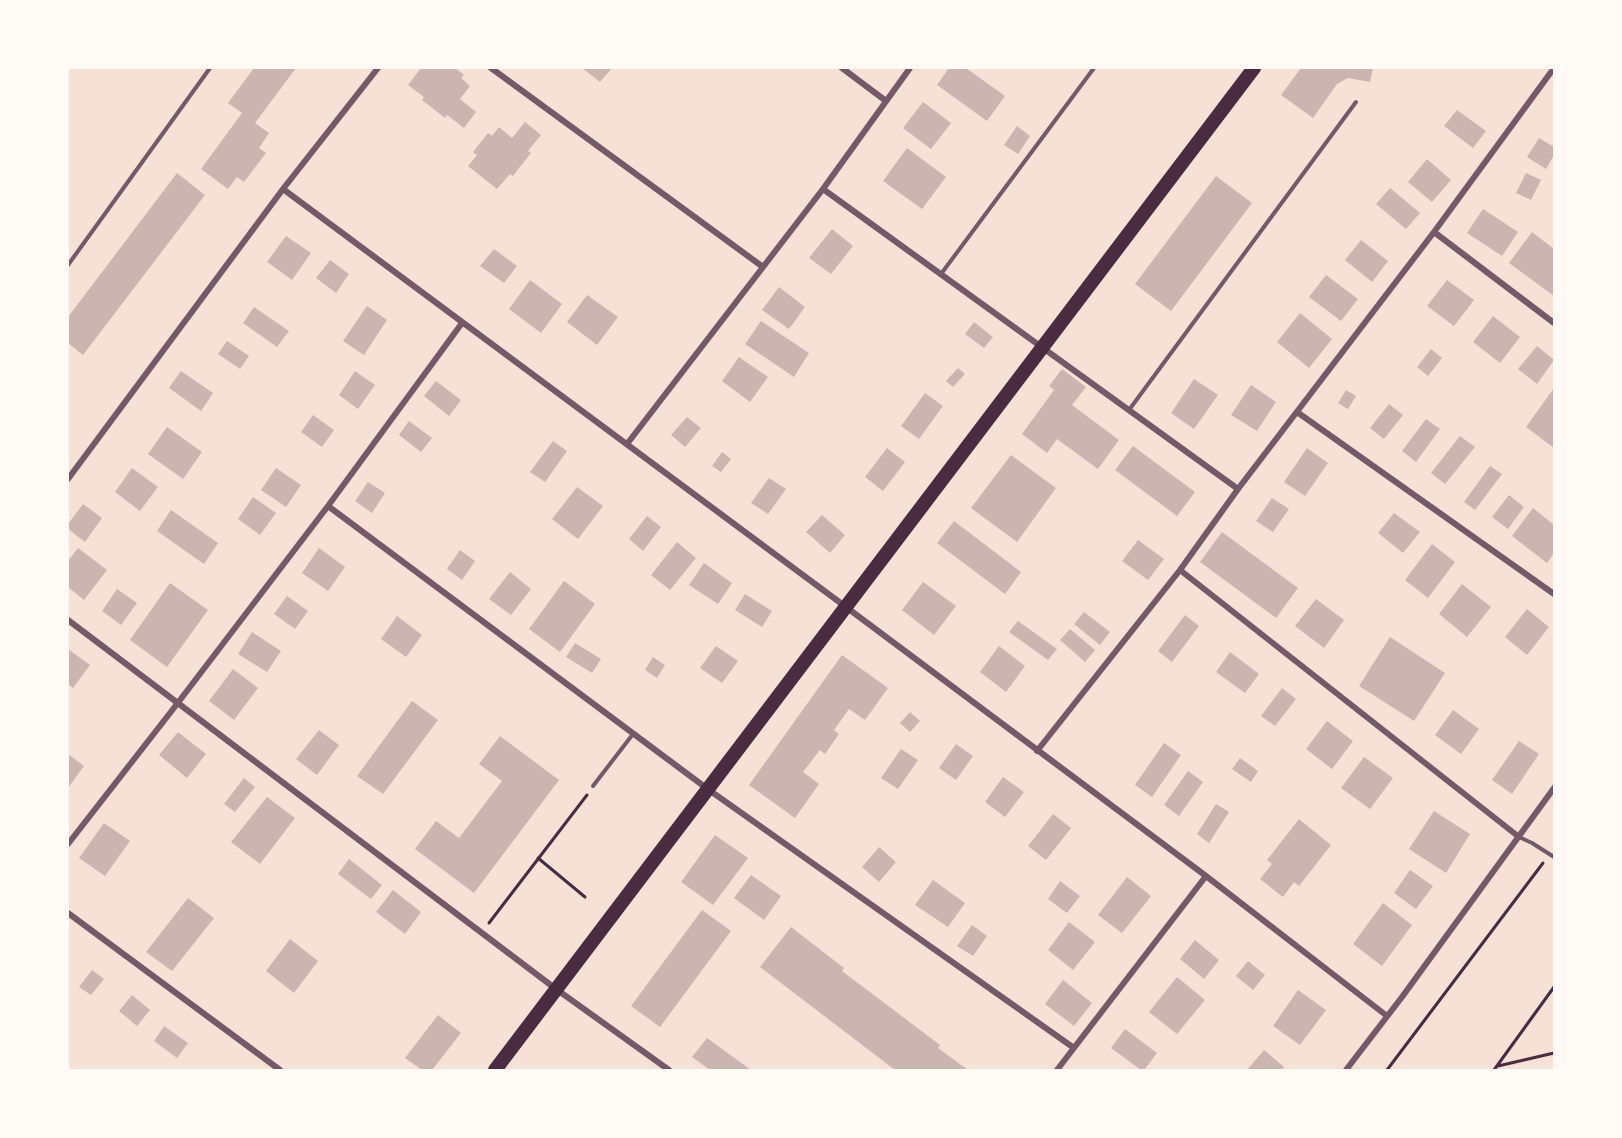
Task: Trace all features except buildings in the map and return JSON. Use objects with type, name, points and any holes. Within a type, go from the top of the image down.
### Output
[{"type":"main road","points":[[495,1071],[1254,68]]},
{"type":"street","points":[[68,479],[283,189],[378,68]]},
{"type":"street","points":[[491,68],[763,267]]},
{"type":"street","points":[[842,68],[886,100]]},
{"type":"street","points":[[627,444],[823,189],[910,68]]},
{"type":"street","points":[[1036,751],[1180,570],[1238,489],[1434,232],[1554,68]]},
{"type":"street","points":[[283,189],[1206,876],[1388,1016]]},
{"type":"street","points":[[823,189],[1238,489]]},
{"type":"street","points":[[1434,232],[1554,323]]},
{"type":"street","points":[[68,844],[328,506],[462,323]]},
{"type":"street","points":[[1297,412],[1554,594]]},
{"type":"street","points":[[328,506],[709,790],[1074,1048]]},
{"type":"street","points":[[1180,570],[1519,837]]},
{"type":"street","points":[[68,620],[556,989],[669,1071]]},
{"type":"street","points":[[1346,1071],[1554,788]]},
{"type":"street","points":[[1057,1071],[1206,876]]},
{"type":"street","points":[[68,913],[280,1071]]},
{"type":"lane","points":[[68,265],[210,68]]},
{"type":"lane","points":[[941,274],[1094,68]]},
{"type":"lane","points":[[1129,410],[1356,102]]},
{"type":"lane","points":[[593,786],[633,734]]},
{"type":"lane","points":[[1519,837],[1552,855]]},
{"type":"path","points":[[481,932],[593,786]]},
{"type":"path","points":[[1387,1071],[1552,855]]},
{"type":"path","points":[[538,858],[585,897]]},
{"type":"path","points":[[1495,1069],[1554,987]]},
{"type":"path","points":[[1495,1069],[1554,1053]]}]
